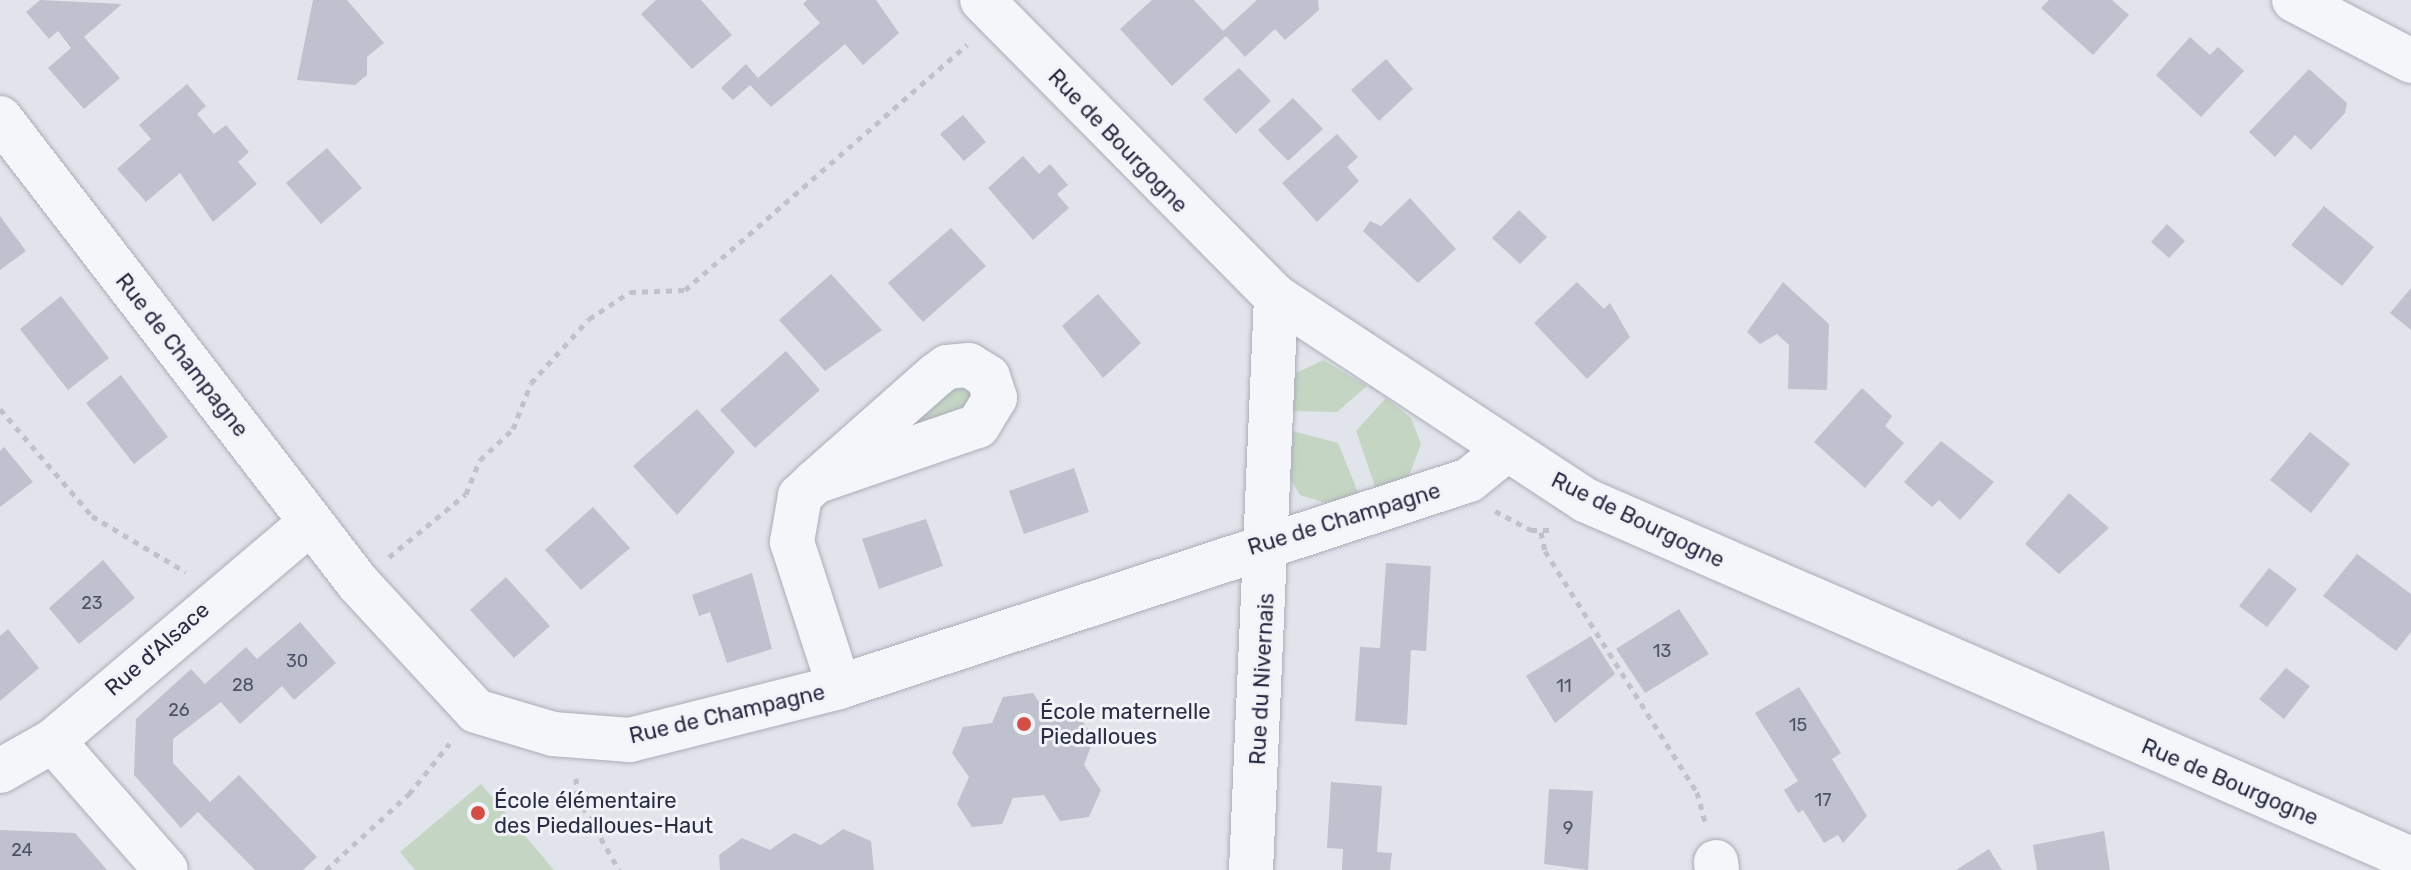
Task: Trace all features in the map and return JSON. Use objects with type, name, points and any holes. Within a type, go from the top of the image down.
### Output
[{"type":"street","points":[[2294,0],[2411,61]]},
{"type":"street","name":"Rue de Bourgogne","points":[[996,5],[1276,297],[1505,451],[1641,525],[2411,859]]},
{"type":"street","name":"Rue de Champagne","points":[[0,118],[311,522],[476,711],[573,736],[630,740],[839,687],[1268,541],[1469,480],[1505,451]]},
{"type":"street","name":"Rue du Nivernais","points":[[1251,870],[1268,541],[1276,297]]},
{"type":"street","points":[[815,482],[800,496],[790,526],[839,687]]},
{"type":"street","name":"Rue d'Alsace","points":[[0,771],[53,741],[311,522]]},
{"type":"street","points":[[53,741],[166,870]]},
{"type":"path","points":[[385,561],[466,494],[480,460],[513,429],[531,383],[589,319],[630,292],[685,290],[996,5]]},
{"type":"path","points":[[0,409],[92,516],[193,577]]},
{"type":"path","points":[[1487,506],[1541,532],[1569,526]]},
{"type":"path","points":[[1541,532],[1545,551],[1697,792],[1716,866]]},
{"type":"path","points":[[326,870],[409,794],[476,711]]},
{"type":"path","points":[[573,736],[577,796],[619,870]]},
{"type":"green space","points":[[1323,360],[1367,386],[1337,412],[1287,411],[1290,376]]},
{"type":"green space","points":[[970,380],[980,410],[895,429],[934,393]]},
{"type":"green space","points":[[1386,398],[1411,418],[1421,444],[1409,476],[1377,492],[1356,431]]},
{"type":"green space","points":[[1285,429],[1338,443],[1360,497],[1329,504],[1300,495],[1285,470]]},
{"type":"green space","name":"École élémentaire des Piedalloues-Haut","points":[[481,784],[554,870],[415,870],[400,852]]},
{"type":"building","points":[[40,0],[122,4],[84,37],[120,78],[84,109],[48,68],[71,48],[58,31],[49,39],[26,12]]},
{"type":"building","points":[[313,0],[347,0],[384,43],[367,57],[367,75],[355,85],[297,80]]},
{"type":"building","points":[[656,0],[701,0],[732,35],[692,69],[641,14]]},
{"type":"building","points":[[807,0],[876,0],[899,33],[863,65],[845,44],[771,107],[750,85],[733,100],[721,88],[746,64],[758,78],[820,23],[803,4]]},
{"type":"building","points":[[1152,0],[1194,0],[1223,31],[1257,0],[1318,0],[1319,10],[1285,40],[1275,29],[1245,57],[1226,36],[1172,86],[1120,29]]},
{"type":"building","points":[[2049,0],[2112,0],[2129,15],[2093,55],[2041,8]]},
{"type":"building","points":[[2190,37],[2210,55],[2218,47],[2244,71],[2201,117],[2156,75]]},
{"type":"building","points":[[1386,59],[1413,89],[1379,121],[1351,90]]},
{"type":"building","points":[[1239,68],[1271,101],[1236,134],[1203,99]]},
{"type":"building","points":[[2309,69],[2347,103],[2345,113],[2311,150],[2295,135],[2275,157],[2249,132]]},
{"type":"building","points":[[187,84],[206,106],[197,114],[214,134],[226,125],[249,152],[238,162],[257,184],[213,222],[180,173],[146,202],[117,169],[151,139],[139,125]]},
{"type":"building","points":[[1293,98],[1323,129],[1288,161],[1258,130]]},
{"type":"building","points":[[963,115],[986,142],[964,161],[940,134]]},
{"type":"building","points":[[1337,134],[1358,157],[1347,167],[1359,181],[1317,222],[1282,183]]},
{"type":"building","points":[[327,148],[362,188],[321,224],[286,183]]},
{"type":"building","points":[[1023,156],[1039,174],[1050,164],[1068,185],[1057,194],[1069,208],[1033,240],[988,188]]},
{"type":"building","points":[[1410,198],[1456,249],[1418,283],[1363,231],[1370,221],[1381,226]]},
{"type":"building","points":[[2324,206],[2374,247],[2342,286],[2291,245]]},
{"type":"building","points":[[1519,210],[1547,237],[1520,264],[1492,238]]},
{"type":"building","points":[[0,216],[26,251],[0,270]]},
{"type":"building","points":[[2167,224],[2185,241],[2169,258],[2151,242]]},
{"type":"building","points":[[951,228],[986,266],[923,322],[888,283]]},
{"type":"building","points":[[831,274],[882,330],[825,371],[779,320]]},
{"type":"building","points":[[1577,282],[1604,309],[1610,303],[1630,337],[1587,379],[1534,323]]},
{"type":"building","points":[[1783,282],[1829,324],[1827,390],[1788,389],[1789,345],[1777,334],[1760,344],[1747,332]]},
{"type":"building","points":[[2411,288],[2411,330],[2390,313]]},
{"type":"building","points":[[1098,294],[1141,343],[1103,378],[1062,326]]},
{"type":"building","points":[[61,296],[109,358],[68,390],[20,329]]},
{"type":"building","points":[[786,351],[820,390],[755,448],[720,410]]},
{"type":"building","points":[[121,375],[168,437],[134,464],[86,403]]},
{"type":"building","points":[[1862,388],[1892,416],[1885,426],[1904,443],[1865,488],[1814,442]]},
{"type":"building","points":[[697,409],[735,452],[677,515],[633,466]]},
{"type":"building","points":[[2310,432],[2350,464],[2311,513],[2270,480]]},
{"type":"building","points":[[1941,441],[1994,482],[1960,520],[1939,500],[1932,507],[1904,482]]},
{"type":"building","points":[[4,447],[33,482],[0,507],[0,451]]},
{"type":"building","points":[[1074,468],[1089,512],[1024,534],[1009,491]]},
{"type":"building","points":[[2069,493],[2109,528],[2059,574],[2025,544]]},
{"type":"building","points":[[593,507],[630,548],[581,590],[545,550]]},
{"type":"building","points":[[926,519],[943,566],[879,589],[862,539]]},
{"type":"building","points":[[2357,554],[2411,594],[2411,632],[2396,651],[2323,596]]},
{"type":"building","points":[[103,560],[135,598],[79,644],[49,608]]},
{"type":"building","points":[[1386,563],[1431,566],[1426,651],[1411,650],[1407,725],[1355,721],[1360,647],[1380,648]]},
{"type":"building","points":[[2269,568],[2297,589],[2267,627],[2239,606]]},
{"type":"building","points":[[752,573],[772,649],[727,663],[710,612],[699,616],[692,595]]},
{"type":"building","points":[[506,577],[550,626],[514,658],[470,610]]},
{"type":"building","points":[[1679,609],[1709,654],[1645,693],[1616,649]]},
{"type":"building","points":[[300,622],[336,663],[294,700],[282,686],[240,724],[221,702],[173,739],[173,763],[210,802],[239,775],[317,857],[303,870],[255,870],[198,812],[181,828],[134,775],[136,719],[191,669],[205,684],[246,647],[257,659]]},
{"type":"building","points":[[8,629],[39,668],[0,701],[0,636]]},
{"type":"building","points":[[1591,636],[1615,674],[1555,723],[1526,676]]},
{"type":"building","points":[[2286,668],[2310,686],[2284,719],[2259,699]]},
{"type":"building","points":[[1799,687],[1841,753],[1832,759],[1867,816],[1843,843],[1838,835],[1824,843],[1803,810],[1798,813],[1784,790],[1798,781],[1755,713]]},
{"type":"building","points":[[1033,693],[1050,718],[1077,714],[1094,738],[1084,765],[1101,790],[1089,817],[1060,821],[1044,795],[1013,798],[1002,824],[972,827],[957,804],[969,777],[952,753],[963,727],[992,723],[1003,697]]},
{"type":"building","points":[[1331,782],[1382,786],[1377,852],[1392,853],[1390,870],[1342,870],[1343,849],[1327,848]]},
{"type":"building","points":[[1549,789],[1593,791],[1588,870],[1544,864]]},
{"type":"building","points":[[843,829],[871,841],[874,870],[720,870],[719,855],[742,838],[770,850],[794,833],[821,845]]},
{"type":"building","points":[[0,830],[75,833],[107,870],[0,870]]},
{"type":"building","points":[[2104,831],[2110,870],[2037,870],[2033,845]]},
{"type":"building","points":[[1989,849],[2002,870],[1956,870]]},
{"type":"place","name":"École maternelle Piedalloues","points":[[1024,724]]},
{"type":"place","name":"École élémentaire des Piedalloues-Haut","points":[[478,813]]}]
